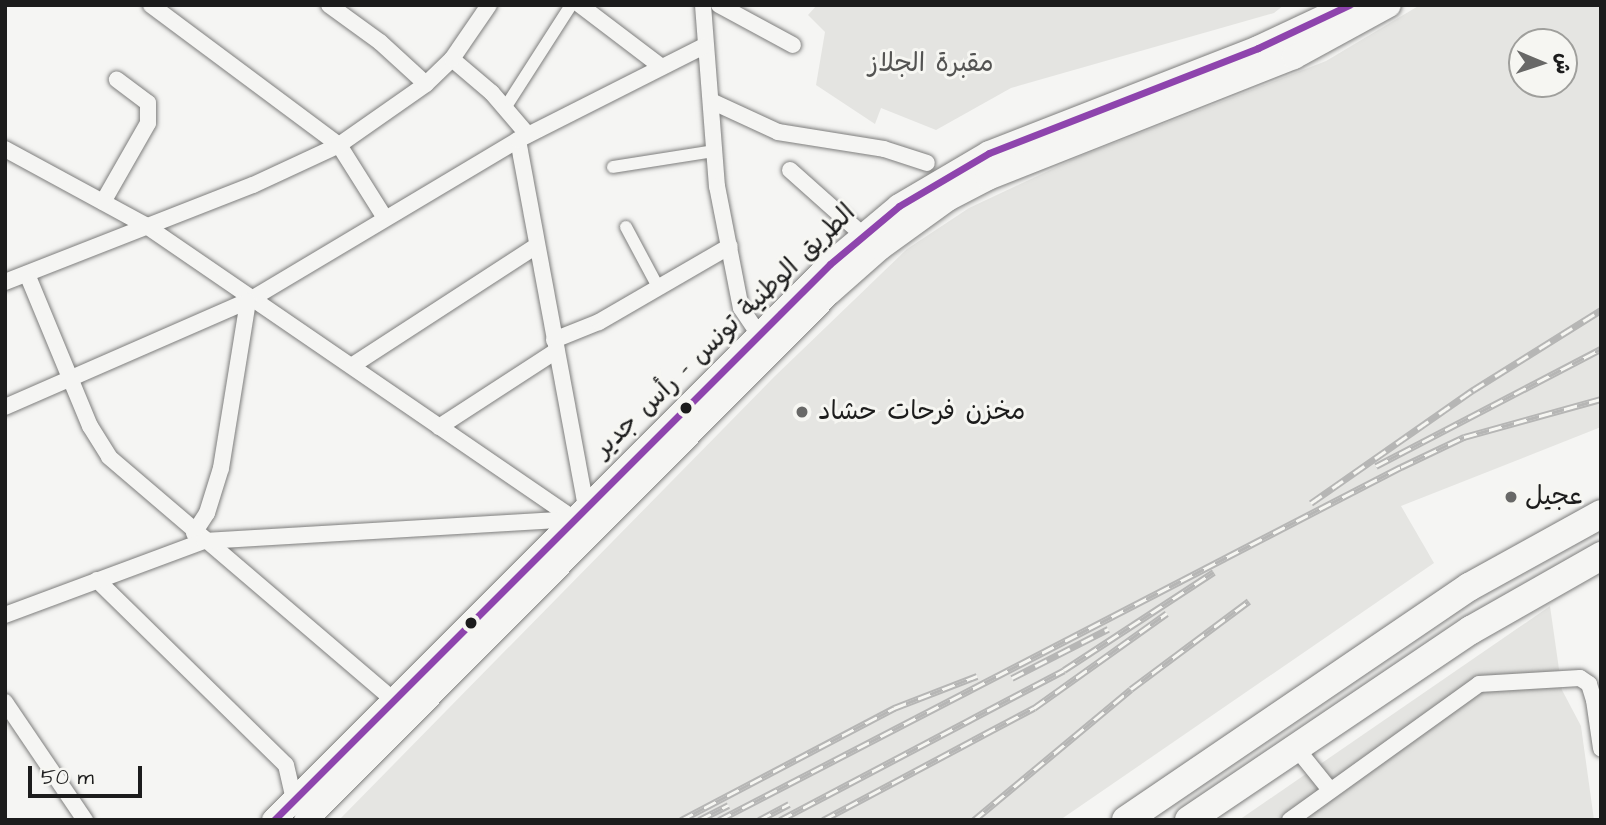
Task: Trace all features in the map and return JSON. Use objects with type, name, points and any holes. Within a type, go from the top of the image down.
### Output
[{"type":"highway","points":[[1126,820],[1469,587],[1601,514]]},
{"type":"highway","points":[[1189,820],[1471,630],[1601,556]]},
{"type":"main road","name":"الطريق الوطنية تونس - رأس جدير","points":[[274,820],[300,810],[584,520],[759,335],[863,235],[950,172],[989,153],[1258,48],[1350,5]]},
{"type":"main road","name":"الطريق الوطنية تونس - رأس جدير","points":[[300,810],[396,702],[584,520],[880,248],[948,199],[1055,149],[1294,57],[1390,5]]},
{"type":"street","points":[[151,5],[339,145],[385,218]]},
{"type":"street","points":[[329,5],[380,42],[426,84]]},
{"type":"street","points":[[5,282],[145,225],[254,185],[339,145],[426,84],[452,59],[489,5]]},
{"type":"street","points":[[505,108],[571,5]]},
{"type":"street","points":[[580,5],[659,65]]},
{"type":"street","points":[[719,5],[793,45]]},
{"type":"street","points":[[700,8],[714,151],[741,308],[759,335]]},
{"type":"street","points":[[5,407],[251,299],[523,138],[659,65],[704,46]]},
{"type":"street","points":[[452,59],[505,108],[523,138],[536,246],[584,520]]},
{"type":"street","points":[[103,202],[148,122],[148,103],[117,80]]},
{"type":"street","points":[[711,101],[778,132],[884,149],[927,163]]},
{"type":"street","points":[[5,149],[145,225],[251,299],[353,365],[439,427],[584,520]]},
{"type":"street","points":[[613,167],[714,151]]},
{"type":"street","points":[[790,170],[863,235]]},
{"type":"street","points":[[626,228],[658,287]]},
{"type":"street","points":[[353,365],[536,246]]},
{"type":"street","points":[[439,427],[555,345],[730,246]]},
{"type":"street","points":[[27,274],[73,378],[90,426],[108,457],[396,702]]},
{"type":"street","points":[[199,537],[221,468],[251,299]]},
{"type":"street","points":[[5,615],[199,537],[584,520]]},
{"type":"street","points":[[97,580],[286,765],[300,810]]},
{"type":"street","points":[[1290,820],[1468,689],[1488,683],[1580,678],[1588,684],[1594,700],[1601,748]]},
{"type":"street","points":[[5,702],[85,820]]},
{"type":"street","points":[[1297,749],[1330,790]]},
{"type":"shaded area","points":[[1420,5],[1601,5],[1601,427],[1401,506],[1434,563],[1060,820],[339,820],[774,377],[907,249],[969,208],[1076,158],[1326,61]]},
{"type":"green space","name":"مقبرة الجلاز","points":[[817,5],[1284,5],[1274,13],[1011,88],[936,130],[881,108],[875,124],[816,85],[825,32],[808,15]]},
{"type":"green space","points":[[1550,606],[1562,690],[1581,726],[1594,820],[1239,820]]},
{"type":"railway","points":[[1311,503],[1473,390],[1601,310]]},
{"type":"railway","points":[[1376,466],[1601,349]]},
{"type":"railway","points":[[719,820],[1401,467],[1464,437],[1601,399]]},
{"type":"railway","points":[[780,820],[1064,670],[1214,572]]},
{"type":"railway","points":[[974,820],[1131,689],[1249,601]]},
{"type":"railway","points":[[823,820],[1034,708],[1167,613]]},
{"type":"railway","points":[[1012,678],[1108,629]]},
{"type":"railway","points":[[681,820],[894,708],[977,676]]},
{"type":"railway","points":[[759,820],[789,804]]},
{"type":"railway","points":[[699,820],[728,805]]},
{"type":"transit line","points":[[274,820],[830,264],[899,206],[989,153],[1258,48],[1349,5]]},
{"type":"place","name":"مخزن فرحات حشاد","points":[[802,412]]},
{"type":"place","name":"عجيل","points":[[1511,497]]}]
